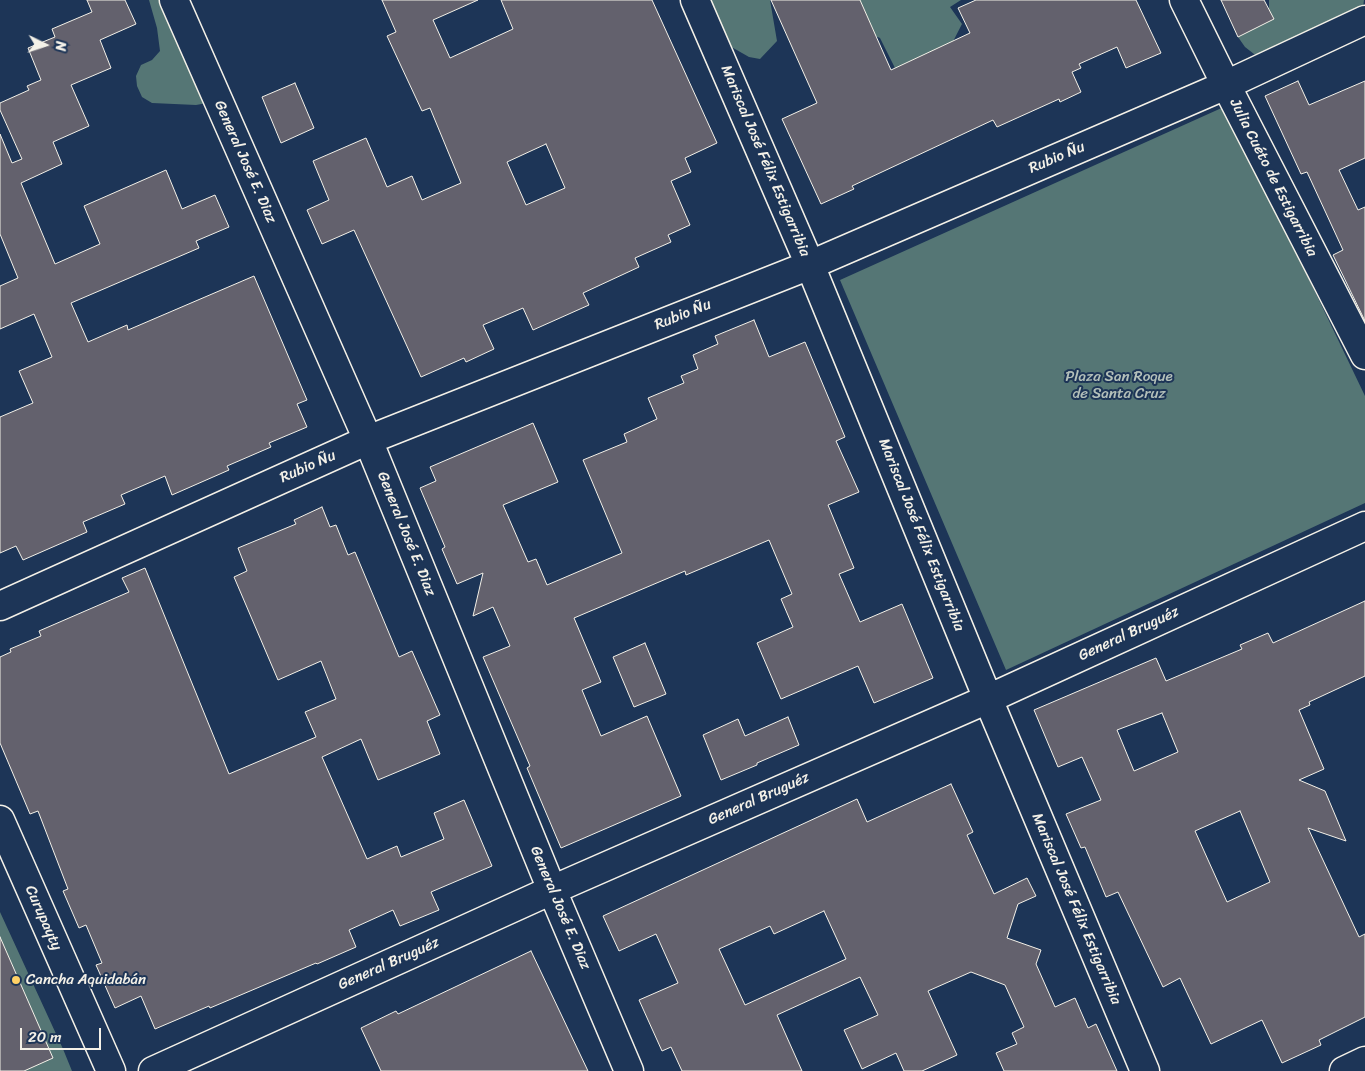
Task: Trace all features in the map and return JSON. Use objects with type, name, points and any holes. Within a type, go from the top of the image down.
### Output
[{"type":"street","name":"General José E. Diaz","points":[[174,0],[368,440],[552,890],[629,1071]]},
{"type":"street","name":"Mariscal José Félix Estigarribia","points":[[695,0],[810,265],[988,699],[1145,1071]]},
{"type":"street","name":"Julia Cuéto de Estigarribia","points":[[1184,0],[1365,354]]},
{"type":"street","name":"Rubio Ñu","points":[[0,606],[368,440],[810,265],[1226,85],[1365,20]]},
{"type":"street","name":"General Bruguéz","points":[[153,1071],[552,890],[988,699],[1365,526]]},
{"type":"street","name":"Curupayty","points":[[0,820],[111,1071]]},
{"type":"street","points":[[1344,1071],[1365,1061]]},
{"type":"green space","points":[[149,0],[187,0],[207,103],[196,105],[152,103],[142,97],[137,86],[136,76],[141,65],[152,60],[160,51],[157,28]]},
{"type":"green space","points":[[711,0],[770,0],[777,41],[760,59],[749,57],[728,45]]},
{"type":"green space","points":[[830,0],[961,0],[950,7],[962,24],[944,59],[905,96],[894,66],[880,38],[848,25]]},
{"type":"green space","points":[[1269,0],[1364,0],[1361,22],[1266,59],[1254,54],[1245,47],[1238,37],[1269,11]]},
{"type":"green space","name":"Plaza San Roque de Santa Cruz","points":[[1226,106],[1365,396],[1365,503],[1006,670],[840,280]]},
{"type":"green space","name":"Cancha Aquidabán","points":[[0,912],[63,1049],[72,1071],[0,1071]]},
{"type":"building","points":[[87,0],[125,0],[136,24],[100,40],[111,68],[71,85],[89,126],[53,142],[62,164],[21,183],[55,264],[100,244],[84,206],[166,170],[182,209],[215,195],[229,227],[196,241],[199,248],[71,303],[88,342],[127,325],[128,330],[254,276],[307,400],[297,404],[307,427],[269,443],[271,447],[227,466],[229,470],[172,495],[165,476],[121,495],[125,504],[83,522],[87,532],[23,560],[16,546],[0,553],[0,417],[33,403],[19,371],[52,357],[34,314],[0,329],[0,286],[18,278],[0,234],[0,134],[12,163],[22,159],[0,110],[0,103],[29,90],[27,86],[41,80],[28,48],[55,37],[52,29],[92,12]]},
{"type":"building","points":[[382,0],[478,0],[433,20],[450,58],[513,29],[501,0],[652,0],[717,143],[685,158],[691,172],[671,181],[690,225],[668,235],[671,242],[635,258],[639,267],[583,293],[589,305],[533,330],[523,308],[483,325],[494,349],[466,362],[464,358],[421,377],[354,230],[322,244],[307,210],[329,200],[313,161],[366,138],[387,187],[412,176],[422,200],[461,183],[430,108],[422,111],[387,36],[396,32]],"holes":[[[546,144],[565,188],[526,205],[507,162]]]},
{"type":"building","points":[[771,0],[860,0],[891,70],[970,33],[958,8],[976,0],[1136,0],[1161,53],[1126,68],[1117,47],[1079,64],[1081,68],[1072,72],[1081,92],[1060,102],[1059,99],[997,127],[993,120],[852,186],[854,189],[821,204],[782,119],[817,103]]},
{"type":"building","points":[[1221,0],[1264,0],[1274,19],[1238,37]]},
{"type":"building","points":[[1298,81],[1309,105],[1365,81],[1365,158],[1339,170],[1358,210],[1365,207],[1365,321],[1333,255],[1343,250],[1307,172],[1301,174],[1265,96]]},
{"type":"building","points":[[295,83],[314,128],[281,143],[262,97]]},
{"type":"building","points":[[754,320],[769,357],[805,342],[845,437],[836,441],[859,492],[828,505],[854,568],[839,574],[860,622],[902,604],[933,678],[874,703],[858,666],[781,699],[757,643],[793,627],[781,599],[792,594],[769,540],[686,575],[685,571],[574,618],[601,682],[582,690],[601,736],[647,716],[681,796],[561,848],[527,768],[530,766],[483,657],[510,646],[493,607],[473,616],[483,573],[457,584],[442,549],[445,547],[420,488],[436,481],[430,467],[533,423],[558,482],[503,505],[528,562],[536,559],[547,585],[622,553],[583,460],[627,442],[624,434],[657,419],[648,398],[684,383],[681,376],[698,369],[693,355],[718,344],[715,336]]},
{"type":"building","points":[[322,507],[330,527],[336,525],[348,555],[355,552],[399,657],[412,651],[440,715],[427,721],[440,754],[378,780],[361,739],[322,757],[367,859],[397,846],[401,857],[444,839],[434,813],[464,800],[492,866],[431,892],[439,910],[400,926],[393,910],[349,930],[356,947],[155,1029],[141,996],[115,1008],[96,965],[102,963],[86,925],[79,928],[63,891],[68,889],[38,811],[30,814],[0,743],[0,657],[11,652],[10,649],[41,636],[39,631],[129,592],[122,578],[145,568],[229,774],[316,737],[305,712],[336,699],[321,661],[278,680],[234,577],[247,571],[238,548],[296,524],[294,520]]},
{"type":"building","points":[[1365,601],[1365,676],[1309,702],[1310,705],[1299,710],[1324,769],[1299,780],[1325,791],[1346,841],[1308,828],[1359,937],[1365,934],[1365,1017],[1319,1040],[1321,1045],[1282,1063],[1262,1020],[1211,1044],[1180,978],[1163,987],[1118,892],[1106,897],[1085,847],[1081,848],[1066,814],[1101,800],[1082,757],[1058,767],[1034,710],[1156,658],[1166,681],[1242,649],[1240,645],[1268,633],[1273,643]],"holes":[[[1162,713],[1178,752],[1134,771],[1117,730]],[[1240,811],[1270,882],[1227,902],[1195,831]]]},
{"type":"building","points":[[645,643],[666,694],[634,707],[613,657]]},
{"type":"building","points":[[788,717],[799,745],[721,780],[703,735],[738,719],[745,736]]},
{"type":"building","points":[[951,784],[973,832],[967,835],[994,894],[1027,878],[1036,896],[1018,904],[1007,938],[1041,950],[1036,964],[1055,1007],[1075,998],[1088,1028],[1096,1024],[1117,1071],[1004,1071],[996,1053],[1017,1044],[1012,1033],[1024,1027],[1005,985],[971,972],[928,991],[957,1055],[922,1071],[904,1071],[896,1053],[862,1069],[844,1030],[878,1015],[860,977],[777,1015],[802,1071],[682,1071],[671,1047],[662,1051],[639,1000],[678,983],[656,934],[619,951],[603,916],[857,799],[867,822]],"holes":[[[824,911],[846,959],[745,1005],[719,949],[770,926],[774,934]]]},
{"type":"building","name":"Cancha Aquidabán","points":[[0,937],[53,1058],[24,1071],[0,1071]]},
{"type":"building","points":[[531,951],[588,1071],[381,1071],[361,1028],[396,1011],[398,1014]]},
{"type":"place","name":"Cancha Aquidabán","points":[[16,980]]}]
